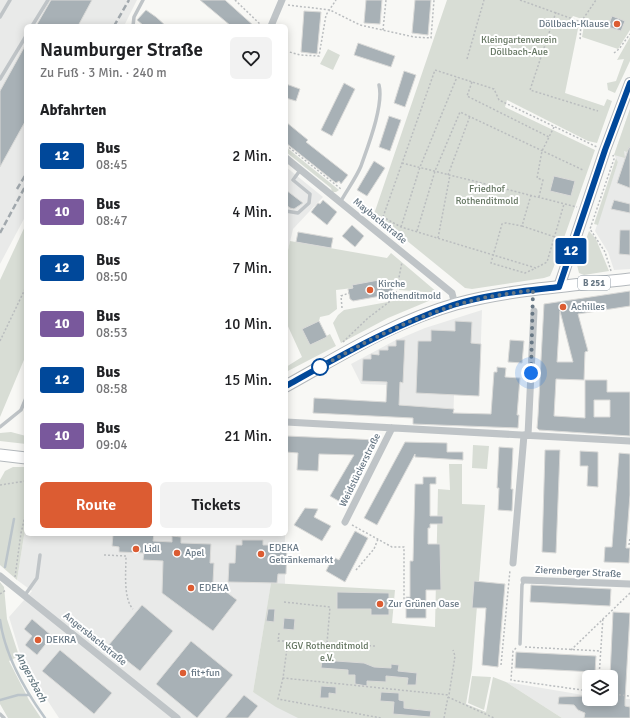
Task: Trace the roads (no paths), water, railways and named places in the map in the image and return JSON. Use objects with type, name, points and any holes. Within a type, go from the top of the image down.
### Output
[{"type":"main road","points":[[559,287],[586,210],[609,152],[630,83]]},
{"type":"main road","name":"B 251","points":[[288,382],[370,340],[411,321],[455,305],[487,297],[630,279]]},
{"type":"main road","points":[[0,455],[24,458]]},
{"type":"street","points":[[271,24],[281,2]]},
{"type":"street","name":"Maybachstraße","points":[[288,159],[341,201],[452,293],[455,305]]},
{"type":"street","points":[[513,563],[526,435],[534,311]]},
{"type":"street","points":[[288,422],[630,441]]},
{"type":"street","name":"Weidstückerstraße","points":[[345,522],[392,428]]},
{"type":"street","name":"Angersbachstraße","points":[[0,576],[177,718]]},
{"type":"street","name":"Zierenberger Straße","points":[[524,580],[630,584]]},
{"type":"lane","points":[[0,17],[10,0]]},
{"type":"lane","points":[[33,24],[48,0]]},
{"type":"lane","points":[[133,24],[134,17],[143,0]]},
{"type":"lane","points":[[0,79],[24,39]]},
{"type":"lane","points":[[341,201],[360,167],[377,113],[381,92],[379,85]]},
{"type":"lane","points":[[288,211],[298,213],[309,203],[310,194],[293,180],[301,169]]},
{"type":"lane","points":[[0,427],[21,410],[24,403]]},
{"type":"lane","points":[[25,595],[38,578],[40,555]]},
{"type":"lane","points":[[520,644],[522,586],[524,580]]},
{"type":"lane","points":[[0,714],[4,718]]},
{"type":"waterway","name":"Angersbach","points":[[5,567],[14,519]]},
{"type":"waterway","name":"Angersbach","points":[[0,620],[6,646],[16,672],[45,718]]},
{"type":"waterway","points":[[0,700],[18,695],[29,695]]},
{"type":"railway","points":[[115,24],[129,0]]},
{"type":"railway","points":[[17,189],[24,177]]},
{"type":"railway","points":[[0,233],[24,189]]},
{"type":"place","name":"Döllbach-Klause","points":[[617,24]]},
{"type":"place","name":"Kirche Rothenditmold","points":[[370,290]]},
{"type":"place","name":"Achilles","points":[[563,307]]},
{"type":"place","name":"Lidl","points":[[136,549]]},
{"type":"place","name":"Apel","points":[[177,553]]},
{"type":"place","name":"EDEKA Getränkemarkt","points":[[261,554]]},
{"type":"place","name":"EDEKA","points":[[191,588]]},
{"type":"place","name":"Zur Grünen Oase","points":[[380,604]]},
{"type":"place","name":"DEKRA","points":[[38,640]]},
{"type":"place","name":"fit+fun","points":[[183,673]]},
{"type":"park label","name":"Kleingartenverein Döllbach-Aue","points":[[519,46]]},
{"type":"park label","name":"Friedhof Rothenditmold","points":[[487,194]]},
{"type":"park label","name":"KGV Rothenditmold e.V.","points":[[327,652]]}]
